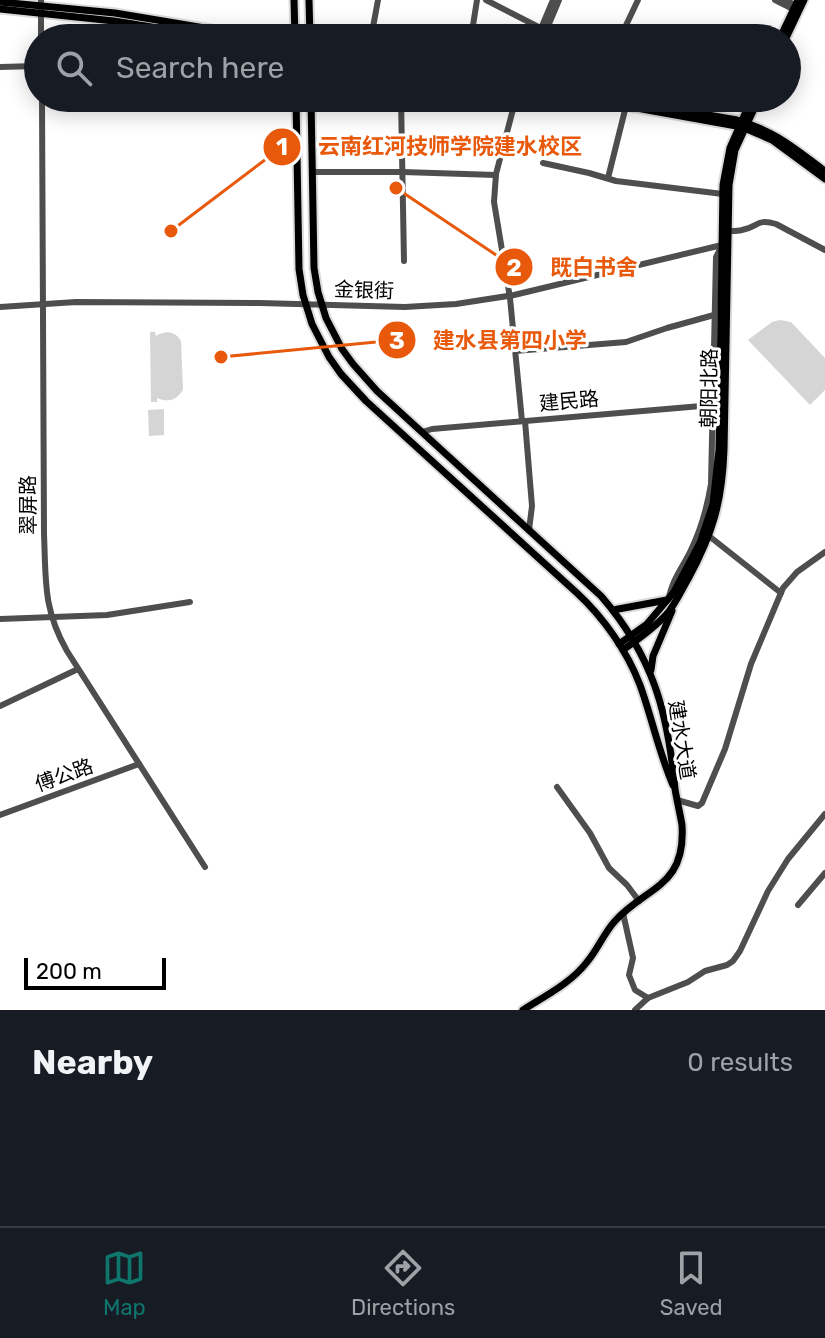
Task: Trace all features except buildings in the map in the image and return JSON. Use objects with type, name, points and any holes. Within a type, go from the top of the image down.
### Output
[{"type":"main road","points":[[294,0],[295,24]]},
{"type":"main road","points":[[309,0],[310,24]]},
{"type":"main road","points":[[0,2],[188,24]]},
{"type":"main road","points":[[788,24],[798,5]]},
{"type":"main road","points":[[791,24],[798,5]]},
{"type":"main road","points":[[0,9],[41,6],[133,24]]},
{"type":"main road","name":"建水大道","points":[[296,112],[299,269],[305,304],[329,357],[357,392],[584,600],[603,621],[640,684],[676,796]]},
{"type":"main road","name":"建水大道","points":[[311,112],[314,268],[321,304],[334,335],[353,364],[377,391],[594,589],[613,610],[651,672],[665,716],[676,796]]},
{"type":"main road","points":[[663,112],[743,125],[772,140],[825,179]]},
{"type":"main road","points":[[679,112],[776,135],[825,171]]},
{"type":"main road","name":"朝阳北路","points":[[621,647],[655,626],[671,603],[709,536],[719,505],[723,473],[730,171],[747,112]]},
{"type":"main road","name":"朝阳北路","points":[[671,603],[700,543],[713,504],[718,473],[716,404],[723,194],[728,156],[751,112]]},
{"type":"main road","points":[[613,610],[671,603],[653,656],[651,672]]},
{"type":"main road","points":[[523,1010],[579,971],[623,913],[663,884],[676,864],[683,837],[676,796]]},
{"type":"street","points":[[374,24],[378,0]]},
{"type":"street","points":[[473,24],[477,0]]},
{"type":"street","points":[[486,0],[526,24]]},
{"type":"street","points":[[546,24],[556,0]]},
{"type":"street","points":[[625,0],[637,3],[627,24]]},
{"type":"street","points":[[775,0],[798,5]]},
{"type":"street","points":[[785,0],[798,5]]},
{"type":"street","points":[[0,67],[24,66]]},
{"type":"street","name":"翠屏路","points":[[42,112],[46,595],[62,642],[205,867]]},
{"type":"street","points":[[401,112],[404,261]]},
{"type":"street","points":[[512,112],[496,175],[495,212],[510,296],[524,421],[532,506],[529,530]]},
{"type":"street","points":[[608,178],[624,112]]},
{"type":"street","points":[[543,163],[616,181],[723,194]]},
{"type":"street","points":[[313,172],[496,175]]},
{"type":"street","points":[[728,231],[741,231],[767,221],[825,250]]},
{"type":"street","points":[[716,404],[716,257],[722,245]]},
{"type":"street","name":"金银街","points":[[0,307],[91,302],[422,307],[510,296],[722,245]]},
{"type":"street","points":[[515,351],[626,342],[714,315]]},
{"type":"street","name":"建民路","points":[[422,432],[716,404]]},
{"type":"street","points":[[709,536],[781,593]]},
{"type":"street","points":[[676,796],[698,806],[702,803],[725,749],[751,664],[781,593],[797,572],[825,552]]},
{"type":"street","points":[[0,619],[125,613],[190,602]]},
{"type":"street","points":[[0,706],[78,669]]},
{"type":"street","name":"傅公路","points":[[0,815],[139,764]]},
{"type":"street","points":[[557,787],[590,833],[609,868],[639,901]]},
{"type":"street","points":[[635,1010],[648,998],[733,961],[768,891],[788,859],[825,814]]},
{"type":"street","points":[[798,905],[825,873]]},
{"type":"street","points":[[623,913],[633,958],[629,975],[635,990],[648,998]]},
{"type":"shaded area","points":[[772,322],[791,322],[825,358],[825,390],[810,405],[748,340]]},
{"type":"shaded area","points":[[150,332],[155,332],[156,336],[170,332],[181,341],[183,389],[172,400],[157,398],[157,402],[151,402]]},
{"type":"shaded area","points":[[164,409],[164,435],[149,436],[148,410]]},
{"type":"place","name":"既白书舍","points":[[396,188]]},
{"type":"place","name":"云南红河技师学院建水校区","points":[[171,231]]},
{"type":"place","name":"建水县第四小学","points":[[221,357]]}]
